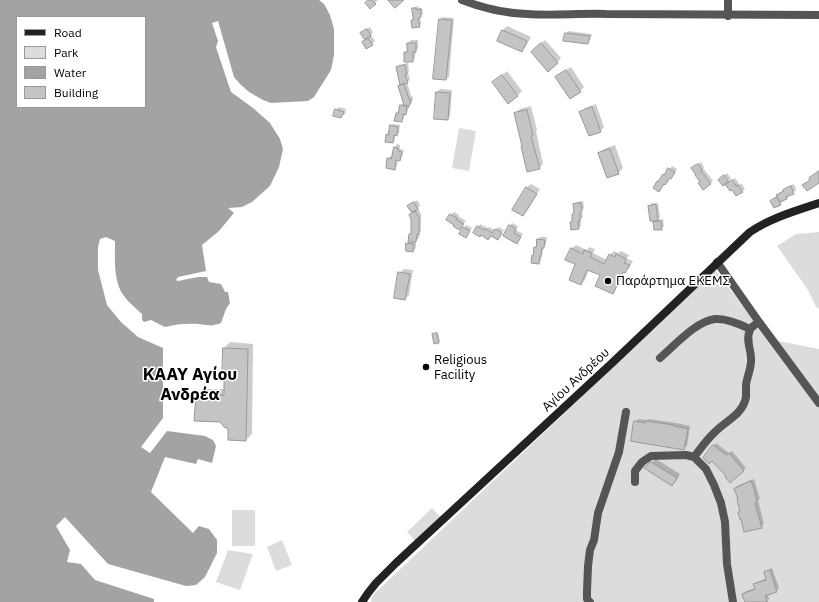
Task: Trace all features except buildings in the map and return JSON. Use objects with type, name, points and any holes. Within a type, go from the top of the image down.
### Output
[{"type":"main road","name":"Αγίου Ανδρέου","points":[[364,601],[376,582],[607,368],[750,232],[758,226],[785,214],[819,203]]},
{"type":"street","points":[[462,0],[471,4],[505,12],[528,14],[584,13],[728,16],[819,15]]},
{"type":"street","points":[[728,0],[728,16]]},
{"type":"street","points":[[717,262],[819,403]]},
{"type":"street","points":[[660,358],[696,327],[708,321],[715,319],[727,320],[750,329]]},
{"type":"street","points":[[694,457],[716,430],[731,420],[742,407],[746,398],[746,385],[752,358],[748,344],[748,336],[750,329],[759,322]]},
{"type":"street","points":[[590,602],[587,599],[590,550],[594,540],[598,513],[619,452],[626,412]]},
{"type":"street","points":[[635,482],[634,470],[651,456],[686,455],[694,457],[706,469],[722,503],[725,522],[727,564],[733,602]]},
{"type":"green space","points":[[459,128],[476,131],[469,171],[452,168]]},
{"type":"green space","points":[[819,232],[819,309],[816,307],[808,290],[777,246],[796,234]]},
{"type":"green space","points":[[715,270],[768,339],[819,349],[819,602],[371,602],[372,596]]},
{"type":"green space","points":[[432,508],[445,522],[420,546],[407,532]]},
{"type":"green space","points":[[232,510],[255,510],[255,546],[232,546]]},
{"type":"green space","points":[[282,540],[292,565],[276,571],[267,547]]},
{"type":"green space","points":[[228,550],[253,554],[240,590],[216,582]]},
{"type":"water","points":[[0,0],[319,0],[324,4],[330,15],[334,29],[334,55],[331,70],[314,97],[308,101],[271,103],[249,92],[234,77],[218,21],[212,23],[218,41],[216,47],[231,92],[270,123],[280,139],[283,149],[279,167],[270,186],[252,202],[242,207],[228,208],[234,213],[219,231],[202,245],[206,271],[178,277],[176,280],[207,277],[209,282],[221,284],[225,292],[228,292],[230,303],[221,323],[212,325],[182,324],[165,327],[151,320],[144,322],[142,320],[142,314],[126,299],[120,290],[115,269],[115,241],[106,237],[100,239],[98,247],[98,270],[107,305],[121,322],[138,337],[163,348],[163,418],[141,447],[150,453],[167,431],[205,436],[213,440],[216,446],[212,463],[198,459],[196,464],[165,457],[151,492],[193,533],[199,526],[209,529],[217,540],[217,553],[205,577],[196,585],[186,586],[108,564],[65,517],[56,526],[70,550],[67,562],[81,564],[95,580],[154,599],[154,602],[0,602]]},
{"type":"place","name":"Παράρτημα ΕΚΕΜΣ","points":[[608,281]]},
{"type":"place","name":"Religious Facility","points":[[426,367]]},
{"type":"district","name":"ΚΑΑΥ Αγίου Ανδρέα","points":[[190,385]]}]
